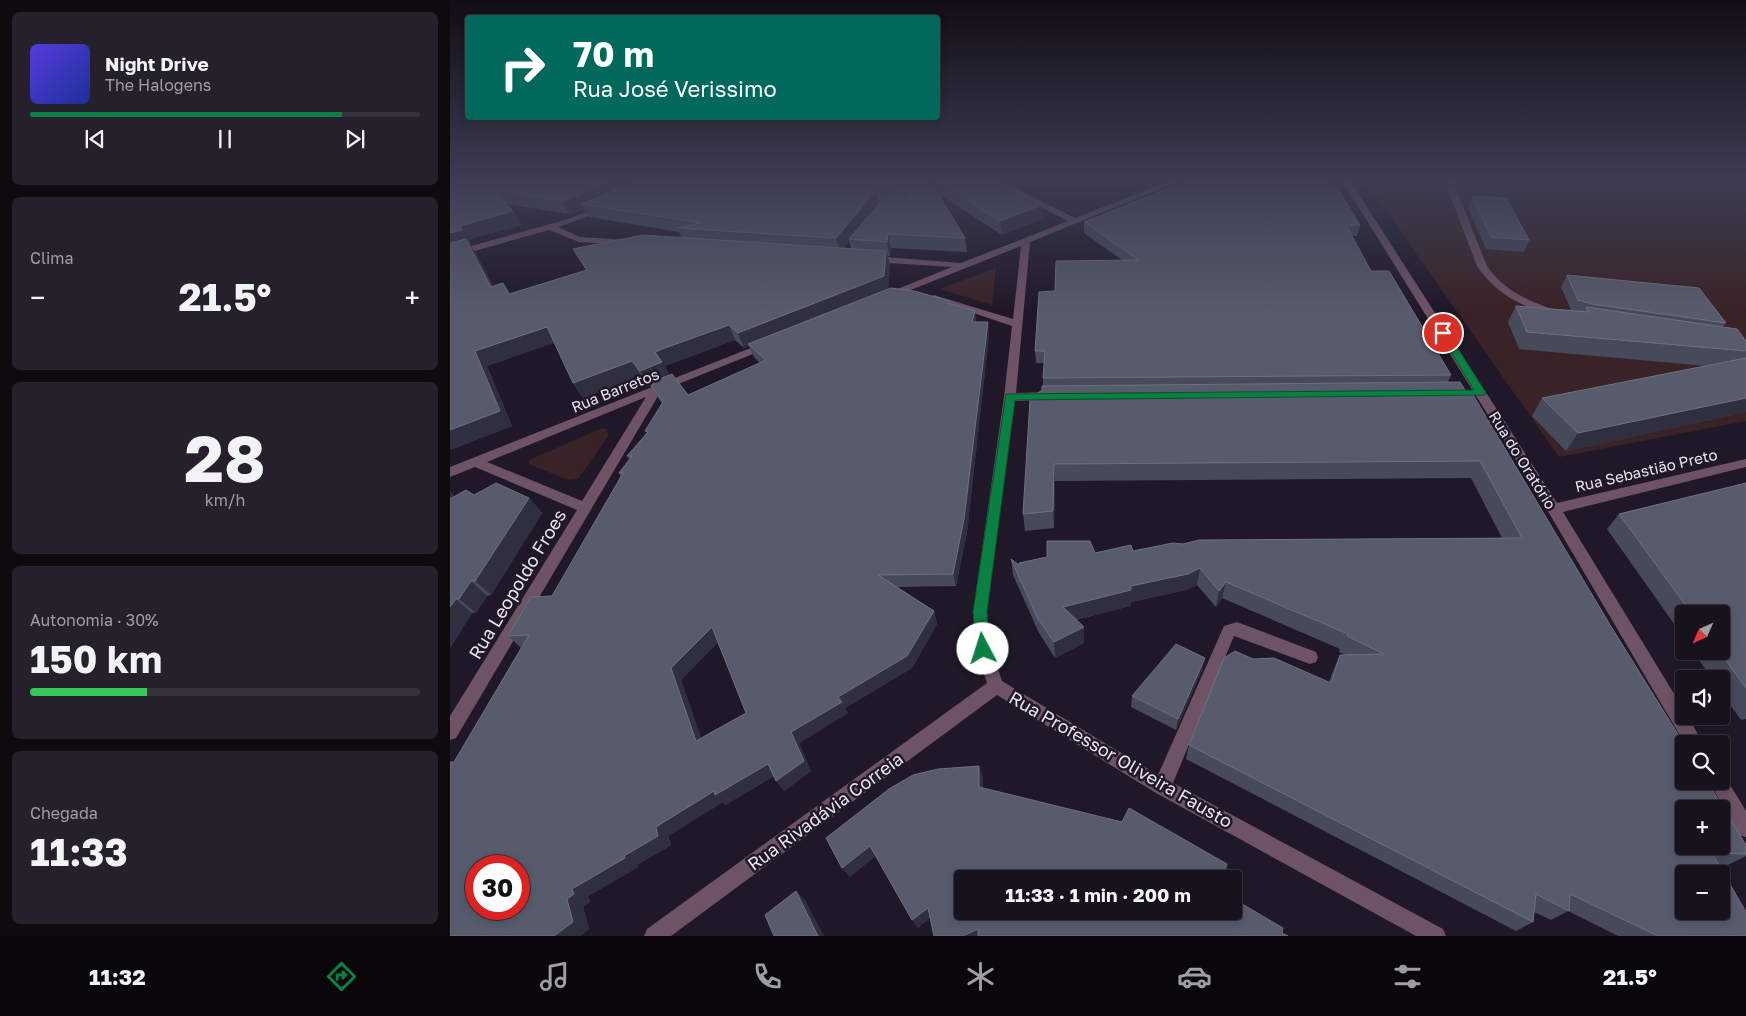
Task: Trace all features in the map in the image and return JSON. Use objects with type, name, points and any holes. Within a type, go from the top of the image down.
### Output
[{"type":"street","points":[[450,256],[565,223]]},
{"type":"street","points":[[878,300],[1070,223]]},
{"type":"street","name":"Rua do Oratório","points":[[1372,223],[1476,393],[1554,509],[1691,735]]},
{"type":"street","points":[[1465,223],[1482,266],[1490,279],[1498,287],[1532,306],[1560,314]]},
{"type":"street","points":[[549,227],[579,239],[638,243]]},
{"type":"street","name":"Rua Professor Oliveira Fausto","points":[[1026,240],[1010,397],[980,612],[983,649],[996,686],[1162,787],[1436,936]]},
{"type":"street","points":[[863,259],[962,266]]},
{"type":"street","points":[[905,289],[1018,324]]},
{"type":"street","name":"Rua Barretos","points":[[450,472],[776,341]]},
{"type":"street","name":"Rua Leopoldo Froes","points":[[450,732],[656,389]]},
{"type":"street","points":[[1010,397],[1059,396]]},
{"type":"street","name":"Rua Leopoldo Froes","points":[[476,462],[585,508]]},
{"type":"street","name":"Rua Sebastião Preto","points":[[1554,509],[1746,464]]},
{"type":"street","points":[[1162,787],[1229,632],[1237,629],[1310,657]]},
{"type":"street","name":"Rua Rivadávia Correia","points":[[654,936],[996,686]]},
{"type":"street","points":[[1723,790],[1746,828]]},
{"type":"shaded area","points":[[1395,223],[1746,223],[1746,421],[1559,457]]},
{"type":"shaded area","points":[[996,268],[992,305],[940,289]]},
{"type":"shaded area","points":[[600,429],[607,429],[608,436],[578,479],[568,480],[529,464],[529,460]]},
{"type":"building","points":[[450,223],[472,223],[460,226],[462,230],[450,233]]},
{"type":"building","points":[[699,223],[849,223],[836,238],[677,228],[701,223]]},
{"type":"building","points":[[863,223],[956,223],[965,238],[888,234],[887,242],[849,239]]},
{"type":"building","points":[[1085,223],[1359,223],[1360,225],[1346,225],[1371,271],[1389,271],[1451,375],[1043,378],[1045,351],[1035,351],[1039,292],[1055,291],[1056,261],[1138,260]]},
{"type":"building","points":[[1484,223],[1520,223],[1529,240],[1491,237]]},
{"type":"building","points":[[643,235],[886,251],[884,276],[738,333],[729,325],[662,349],[655,352],[662,362],[640,371],[632,361],[573,383],[547,327],[475,351],[500,411],[450,430],[450,243],[466,239],[491,287],[503,283],[509,294],[587,270],[573,249]]},
{"type":"building","points":[[1567,275],[1699,288],[1726,323],[1592,304],[1578,300]]},
{"type":"building","points":[[891,288],[914,291],[950,301],[947,303],[975,311],[972,322],[988,322],[964,519],[953,574],[878,575],[934,611],[907,656],[838,697],[842,702],[791,732],[804,761],[776,781],[768,764],[715,795],[714,791],[656,827],[658,836],[572,889],[574,894],[567,899],[573,922],[554,936],[450,936],[450,762],[454,762],[529,635],[508,636],[531,597],[552,596],[623,473],[619,473],[632,456],[627,456],[648,432],[645,431],[663,402],[651,386],[655,381],[672,374],[688,395],[766,360],[748,344]],"holes":[[[712,627],[746,713],[696,741],[671,668]]]},
{"type":"building","points":[[1516,306],[1588,312],[1586,307],[1737,329],[1746,341],[1746,351],[1527,332]]},
{"type":"building","points":[[1746,358],[1746,398],[1578,433],[1542,398]]},
{"type":"building","points":[[1460,382],[1465,390],[1472,393],[1612,628],[1678,735],[1675,735],[1675,790],[1712,790],[1719,800],[1675,800],[1675,855],[1713,855],[1719,865],[1675,865],[1675,920],[1730,920],[1730,884],[1746,912],[1746,936],[1658,936],[1570,894],[1569,911],[1536,894],[1533,922],[1189,745],[1224,658],[1235,651],[1253,659],[1274,658],[1331,683],[1340,655],[1384,654],[1347,636],[1348,634],[1226,582],[1219,591],[1200,568],[1188,574],[1131,586],[1131,590],[1063,607],[1084,627],[1054,642],[1037,617],[1011,559],[1019,565],[1019,563],[1047,557],[1047,541],[1090,541],[1095,553],[1131,545],[1133,551],[1199,540],[1522,538],[1480,461],[1054,464],[1053,511],[1023,514],[1030,399],[1042,390],[1042,386]]},
{"type":"building","points":[[496,483],[529,498],[475,581],[471,581],[459,599],[456,599],[450,607],[450,499],[466,490],[474,495]]},
{"type":"building","points":[[1746,483],[1746,688],[1726,660],[1730,660],[1730,605],[1685,605],[1619,514]]},
{"type":"building","points":[[1176,644],[1205,658],[1178,719],[1132,696]]},
{"type":"building","points":[[979,766],[979,787],[1122,822],[1129,808],[1227,864],[1225,870],[954,870],[954,920],[1242,920],[1242,904],[1283,928],[1282,933],[1288,936],[978,936],[978,929],[963,936],[934,936],[928,908],[912,920],[870,846],[842,868],[826,838],[889,789],[913,775],[938,769]]},
{"type":"building","points":[[1730,819],[1746,845],[1746,854],[1730,854]]},
{"type":"building","points":[[796,891],[818,936],[774,936],[765,915]]},
{"type":"route","points":[[983,649],[980,612],[1010,397],[1481,393],[1443,333]]}]
